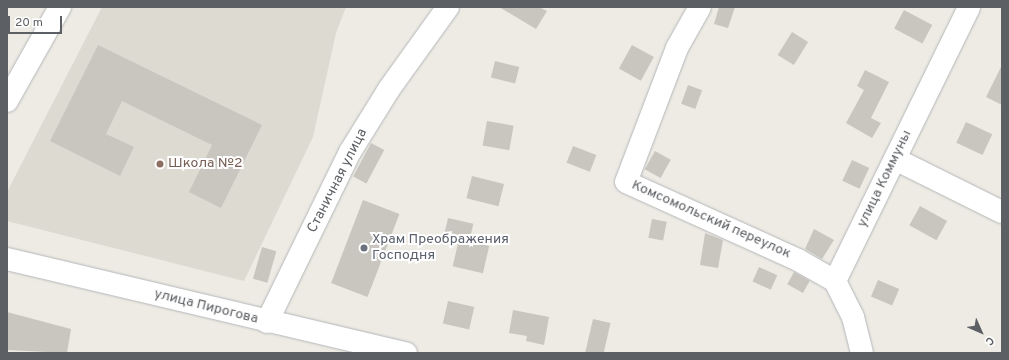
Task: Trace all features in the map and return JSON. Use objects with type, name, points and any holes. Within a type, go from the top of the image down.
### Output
[{"type":"street","points":[[7,101],[15,68],[60,7]]},
{"type":"street","name":"Станичная улица","points":[[268,322],[350,152],[448,7]]},
{"type":"street","name":"Комсомольский переулок","points":[[700,7],[677,48],[626,182],[798,260],[835,281]]},
{"type":"street","name":"улица Коммуны","points":[[835,281],[969,7]]},
{"type":"street","points":[[895,159],[1002,212]]},
{"type":"street","name":"улица Пирогова","points":[[7,258],[384,350],[406,353]]},
{"type":"street","points":[[835,281],[853,317],[862,353]]},
{"type":"shaded area","name":"Школа №2","points":[[102,7],[346,7],[336,33],[313,137],[244,281],[7,221],[7,192]]},
{"type":"building","points":[[499,7],[539,7],[547,11],[536,29]]},
{"type":"building","points":[[719,7],[735,7],[728,28],[714,24]]},
{"type":"building","points":[[904,10],[932,25],[922,44],[894,29]]},
{"type":"building","points":[[792,32],[808,42],[794,65],[778,55]]},
{"type":"building","points":[[98,45],[262,125],[221,208],[189,192],[212,145],[122,101],[106,134],[134,147],[120,176],[50,141]]},
{"type":"building","points":[[632,45],[654,57],[641,81],[619,69]]},
{"type":"building","points":[[495,61],[519,67],[515,84],[491,77]]},
{"type":"building","points":[[1002,65],[1002,105],[986,97]]},
{"type":"building","points":[[865,70],[889,82],[871,118],[881,123],[872,138],[846,123],[864,90],[857,86]]},
{"type":"building","points":[[688,85],[702,90],[695,109],[681,104]]},
{"type":"building","points":[[487,121],[514,126],[509,150],[483,146]]},
{"type":"building","points":[[966,122],[992,134],[983,155],[956,143]]},
{"type":"building","points":[[371,143],[384,150],[366,184],[353,177]]},
{"type":"building","points":[[573,146],[596,155],[590,172],[567,163]]},
{"type":"building","points":[[655,151],[671,160],[661,178],[645,169]]},
{"type":"building","points":[[852,160],[869,168],[859,189],[842,181]]},
{"type":"building","points":[[472,176],[504,184],[498,206],[466,198]]},
{"type":"building","name":"Храм Преображения Господня","points":[[363,200],[399,214],[368,297],[331,283]]},
{"type":"building","points":[[920,206],[947,221],[936,240],[909,225]]},
{"type":"building","points":[[448,218],[473,224],[470,237],[445,232]]},
{"type":"building","points":[[652,219],[667,222],[663,241],[648,238]]},
{"type":"building","points":[[814,229],[834,240],[822,259],[805,249]]},
{"type":"building","points":[[705,233],[723,240],[718,268],[700,265]]},
{"type":"building","points":[[459,239],[489,246],[483,273],[453,266]]},
{"type":"building","points":[[262,247],[276,251],[267,283],[253,279]]},
{"type":"building","points":[[759,267],[777,275],[771,290],[752,282]]},
{"type":"building","points":[[794,272],[810,281],[803,293],[787,284]]},
{"type":"building","points":[[878,280],[899,289],[892,306],[871,297]]},
{"type":"building","points":[[448,301],[474,307],[469,329],[443,323]]},
{"type":"building","points":[[513,310],[549,317],[544,345],[526,341],[527,336],[509,333]]},
{"type":"building","points":[[7,312],[71,329],[67,353],[7,350]]},
{"type":"building","points":[[593,319],[611,323],[604,353],[585,353]]},
{"type":"place","name":"Школа №2","points":[[160,164]]},
{"type":"place","name":"Храм Преображения Господня","points":[[364,248]]}]
